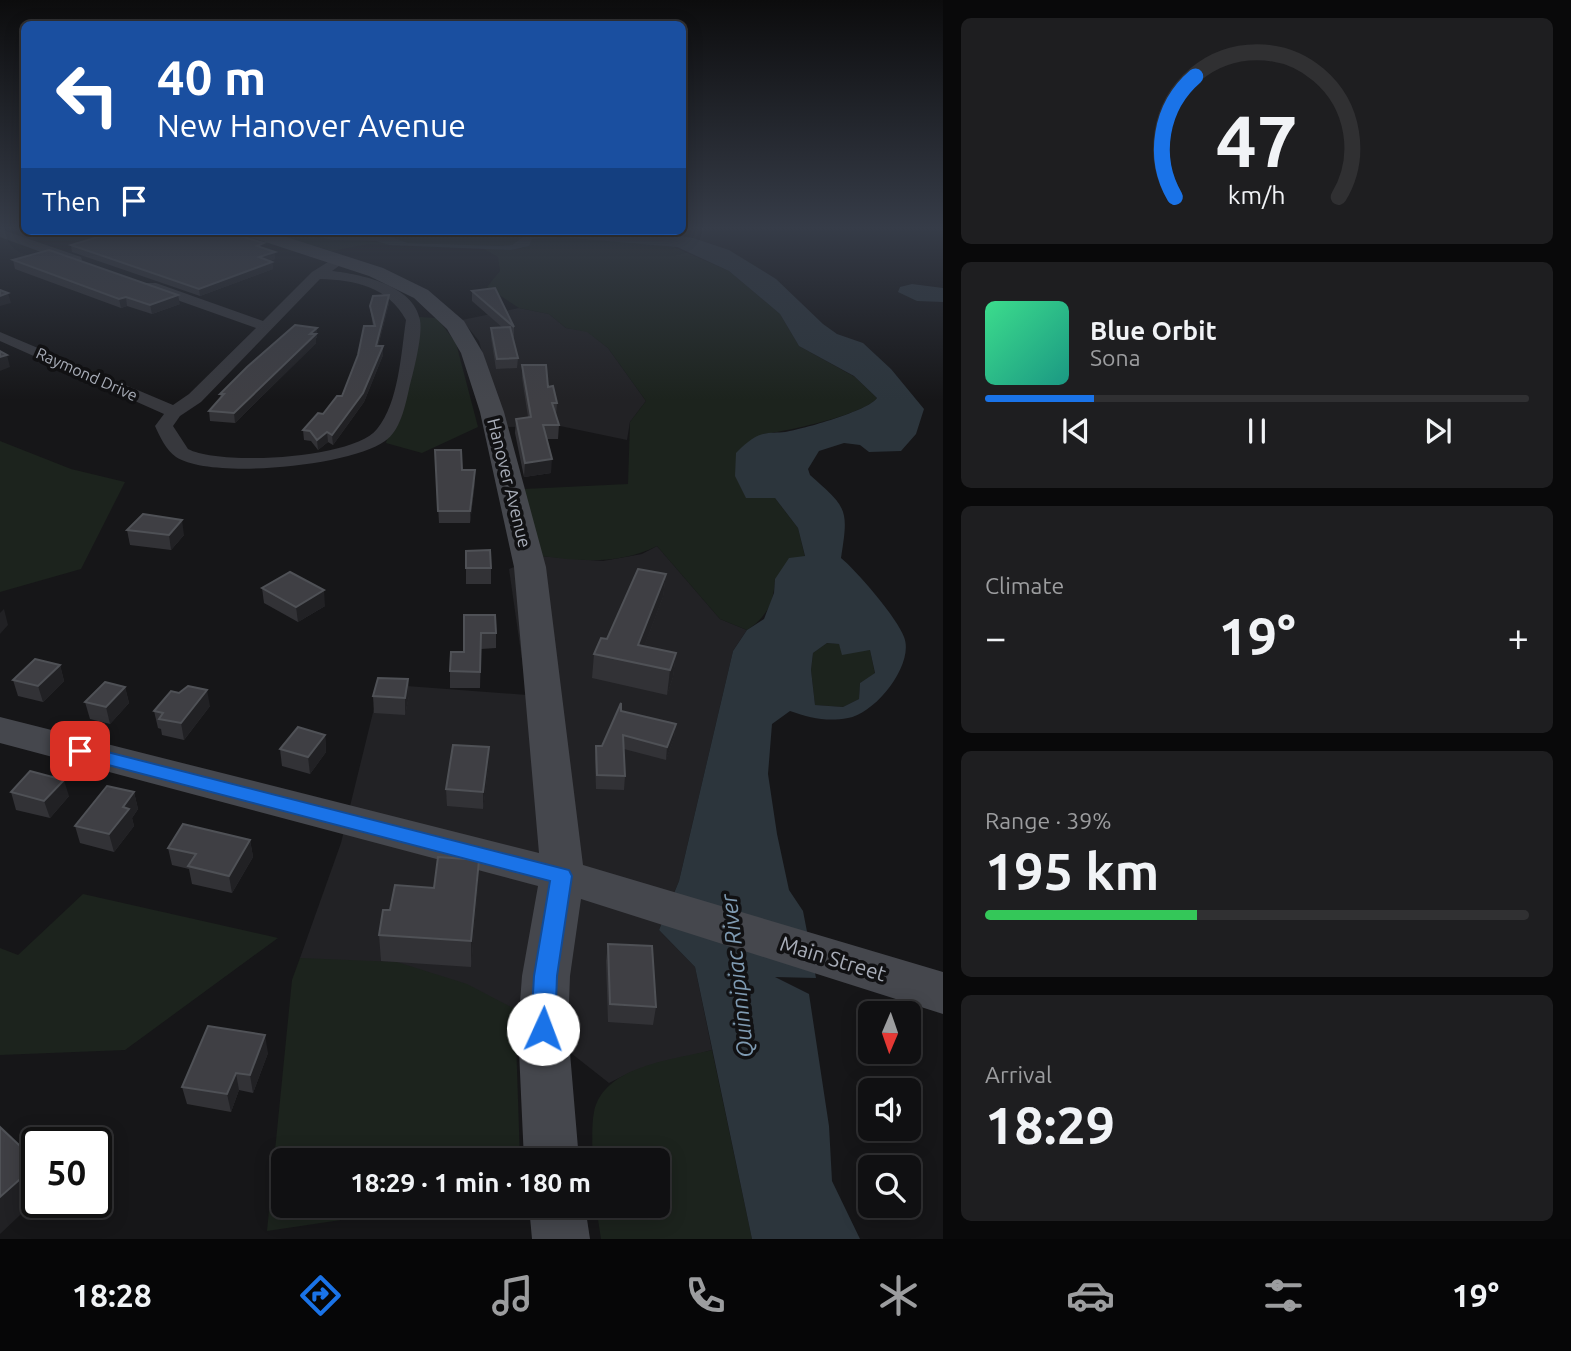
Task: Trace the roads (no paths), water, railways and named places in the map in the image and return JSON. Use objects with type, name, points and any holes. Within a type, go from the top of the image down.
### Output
[{"type":"main road","name":"Hanover Avenue","points":[[401,285],[421,295],[456,326],[472,353],[492,412],[530,567],[562,876],[546,976],[543,1029],[550,1148]]},
{"type":"main road","name":"Main Street","points":[[0,730],[562,876],[943,993]]},
{"type":"street","points":[[148,285],[267,327]]},
{"type":"street","points":[[311,285],[195,398],[174,412],[164,426],[169,439],[186,455],[228,462],[297,461],[352,450],[381,437],[393,422],[413,320],[407,306],[379,285]]},
{"type":"street","name":"Raymond Drive","points":[[0,337],[174,412]]},
{"type":"water","name":"Quinnipiac River","points":[[745,285],[782,285],[823,324],[837,334],[863,343],[891,369],[924,409],[916,434],[901,451],[869,452],[860,445],[844,443],[819,451],[808,469],[810,475],[832,495],[842,510],[845,529],[841,558],[894,619],[904,637],[906,648],[904,660],[890,686],[880,698],[859,714],[848,718],[826,719],[790,711],[772,724],[768,774],[789,890],[803,911],[816,978],[775,977],[809,994],[829,1126],[832,1181],[860,1239],[752,1239],[695,967],[659,930],[679,881],[733,651],[747,630],[764,619],[774,593],[775,579],[789,558],[805,556],[798,528],[775,498],[746,498],[735,476],[736,453],[759,435],[785,432],[834,419],[877,398],[854,376],[799,346],[780,314]],"holes":[[[827,643],[839,644],[842,655],[870,650],[875,673],[860,683],[859,699],[843,707],[815,705],[811,670],[813,653]]]},
{"type":"water","points":[[918,285],[943,288],[943,302],[917,301],[898,292],[900,287]]}]
